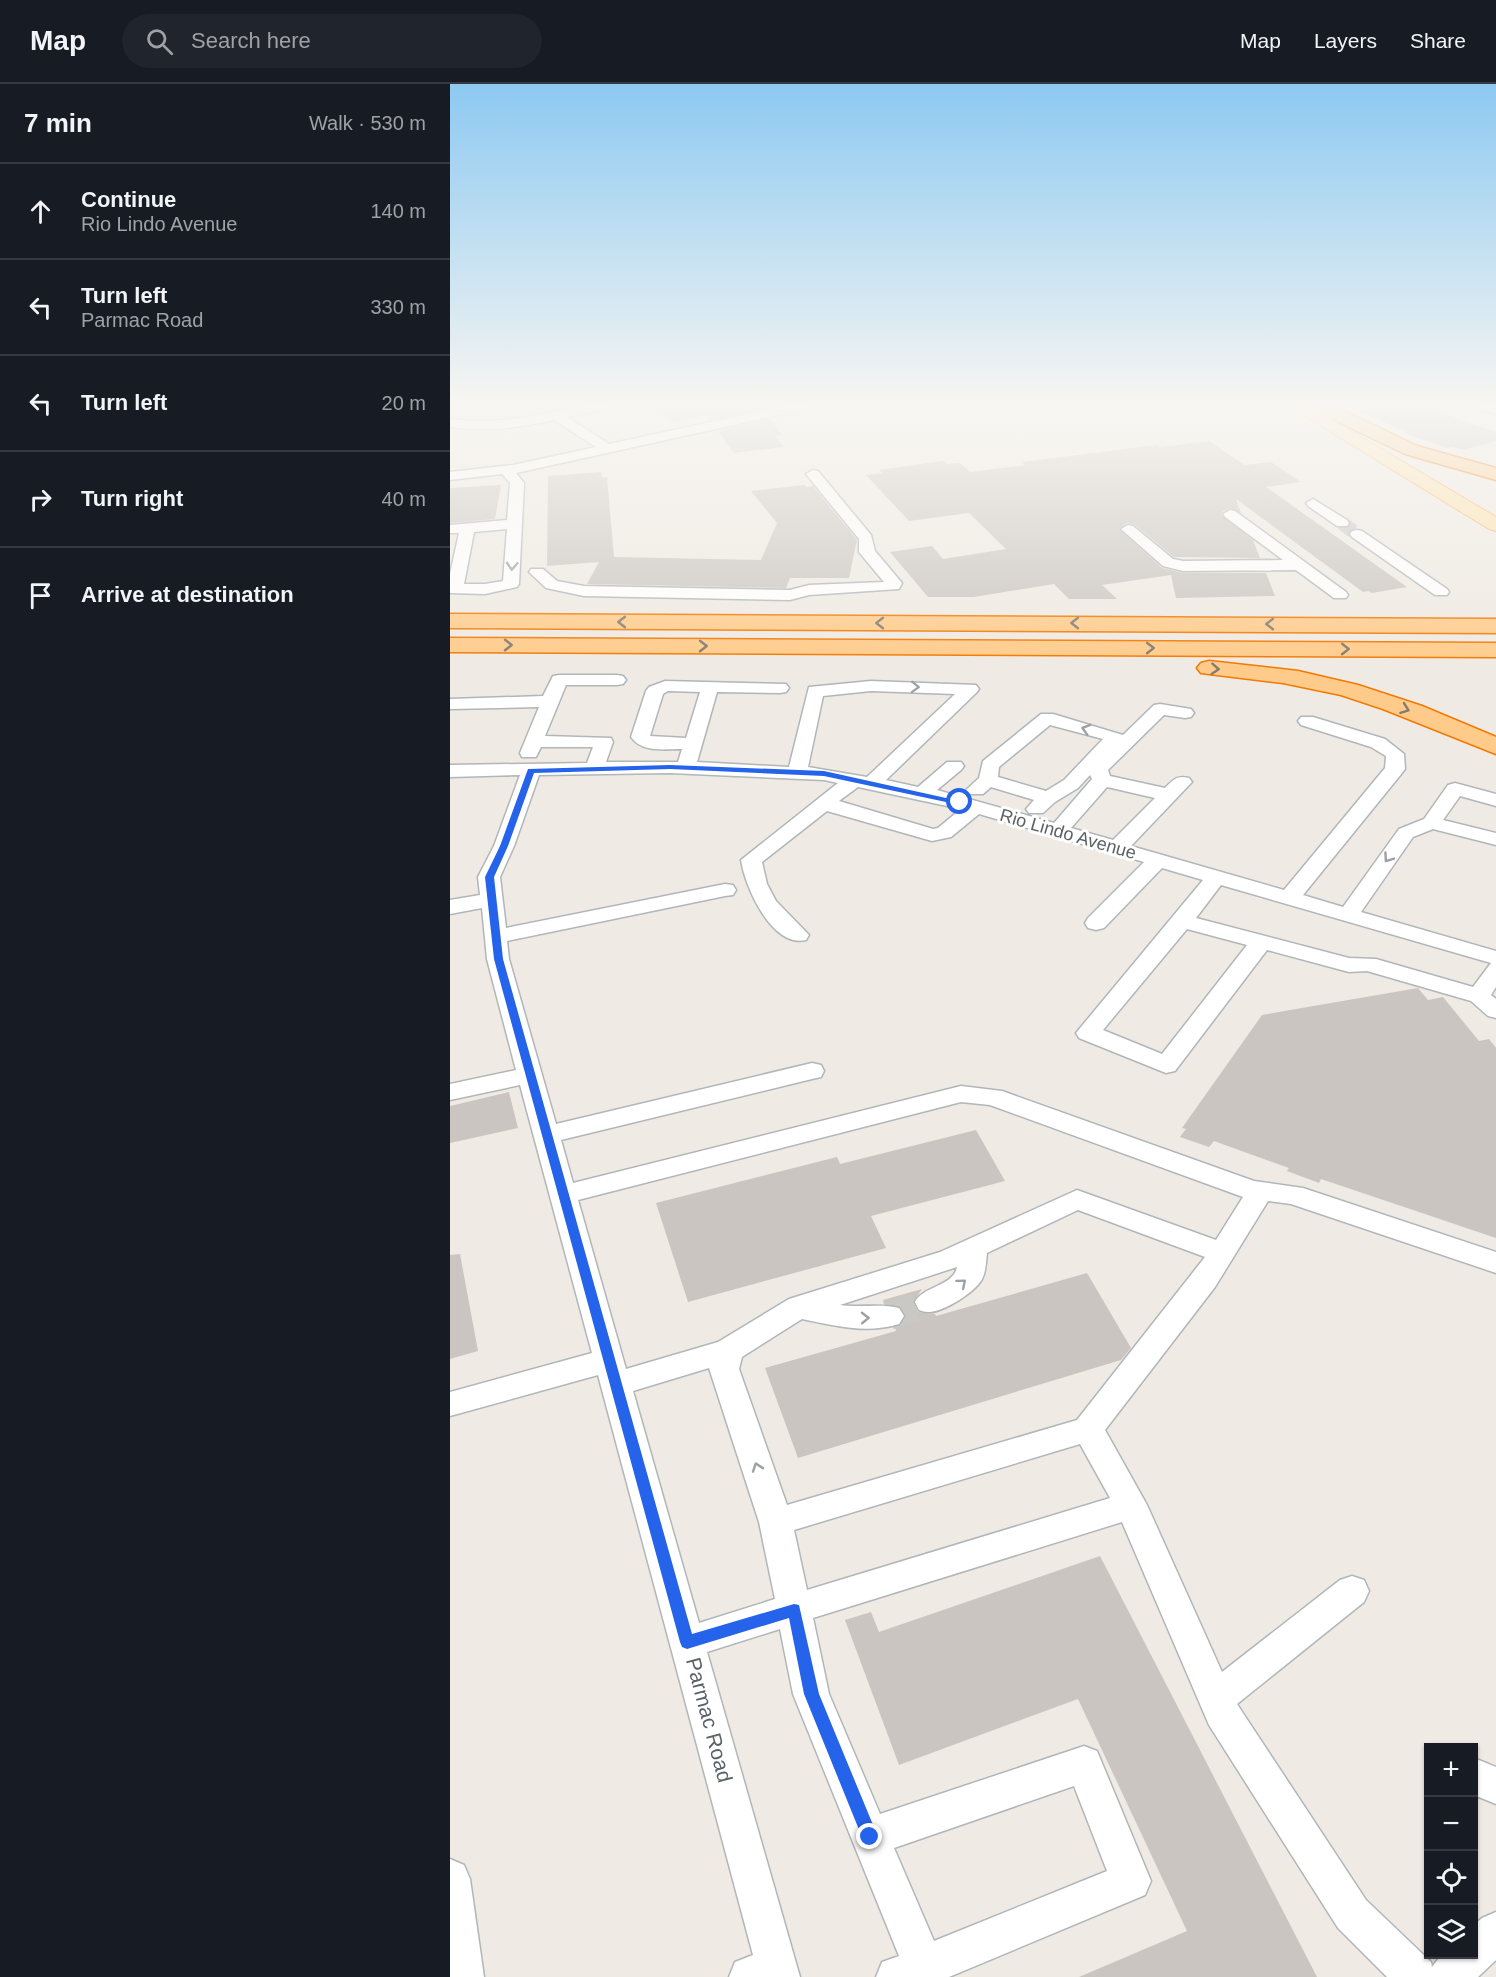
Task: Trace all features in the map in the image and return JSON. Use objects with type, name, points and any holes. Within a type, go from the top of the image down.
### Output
[{"type":"highway","points":[[1333,625],[1393,619],[1496,618]]},
{"type":"highway","points":[[450,621],[1496,626]]},
{"type":"highway","points":[[450,645],[1496,650]]},
{"type":"highway","points":[[884,647],[913,654],[1247,671],[1315,682],[1371,696],[1496,746]]},
{"type":"main road","points":[[1438,490],[1496,525]]},
{"type":"street","points":[[467,528],[452,588],[485,588],[511,584],[516,490]]},
{"type":"street","points":[[537,572],[552,585],[585,591],[790,595],[809,590],[893,586],[894,583],[867,552],[866,538],[827,490]]},
{"type":"street","points":[[1313,503],[1342,523]]},
{"type":"street","points":[[1230,514],[1340,595]]},
{"type":"street","points":[[450,529],[514,524]]},
{"type":"street","points":[[1128,529],[1168,563],[1183,566],[1298,565]]},
{"type":"street","points":[[1357,534],[1441,592]]},
{"type":"street","name":"Parmac Road","points":[[617,681],[559,680],[550,701],[534,741],[504,846],[489,877],[498,959],[687,1642],[769,1974]]},
{"type":"street","points":[[693,744],[647,743],[640,736],[654,691],[665,686],[780,688]]},
{"type":"street","points":[[797,772],[815,691],[871,686],[970,689],[863,781],[823,803],[752,860],[762,899],[777,918],[798,935]]},
{"type":"street","points":[[686,768],[710,687]]},
{"type":"street","points":[[450,704],[550,701]]},
{"type":"street","points":[[1023,821],[1048,798],[1071,784],[1160,709],[1185,713]]},
{"type":"street","points":[[823,803],[932,836],[944,833],[988,780],[990,765],[1047,718],[1115,737],[1101,759],[1098,769],[1102,780]]},
{"type":"street","points":[[1289,898],[1395,769],[1395,754],[1378,743],[1307,721]]},
{"type":"street","points":[[534,741],[604,742],[594,769]]},
{"type":"street","points":[[922,793],[954,766]]},
{"type":"street","name":"Rio Lindo Avenue","points":[[450,771],[686,768],[824,774],[922,793],[968,805],[1496,958]]},
{"type":"street","points":[[988,780],[1048,798]]},
{"type":"street","points":[[1102,780],[1175,788],[1117,848]]},
{"type":"street","points":[[1058,831],[1102,780]]},
{"type":"street","points":[[1431,823],[1455,789],[1496,800]]},
{"type":"street","points":[[1348,915],[1406,832],[1431,823],[1496,839]]},
{"type":"street","points":[[1096,922],[1158,860]]},
{"type":"street","points":[[1216,877],[1088,1034],[1166,1065],[1262,941]]},
{"type":"street","points":[[496,937],[725,890]]},
{"type":"street","points":[[450,908],[492,900]]},
{"type":"street","points":[[1182,921],[1349,966],[1368,964],[1488,1004],[1496,969]]},
{"type":"street","points":[[547,1135],[812,1071]]},
{"type":"street","points":[[450,1092],[530,1075]]},
{"type":"street","points":[[563,1195],[961,1094],[993,1097],[1251,1190],[1293,1195],[1496,1263]]},
{"type":"street","points":[[776,1522],[1088,1429],[1205,1280],[1261,1191]]},
{"type":"street","points":[[450,1404],[728,1351],[799,1307],[950,1259],[1077,1199],[1222,1253]]},
{"type":"street","points":[[929,1302],[959,1287],[970,1276],[973,1249]]},
{"type":"street","points":[[799,1307],[854,1319],[889,1316]]},
{"type":"street","points":[[728,1351],[724,1369],[776,1522],[811,1694],[870,1837],[916,1973],[1131,1881],[1084,1764],[870,1837]]},
{"type":"street","points":[[1088,1429],[1131,1505],[1222,1713],[1352,1914],[1416,1977]]},
{"type":"street","points":[[687,1642],[1131,1505]]},
{"type":"street","points":[[1216,1699],[1352,1591]]},
{"type":"street","points":[[1478,1778],[1496,1786]]},
{"type":"street","points":[[450,1879],[464,1977]]},
{"type":"street","points":[[1478,1949],[1496,1932]]},
{"type":"street","points":[[1449,1977],[1468,1959]]},
{"type":"building","points":[[450,490],[500,490],[495,519],[450,523]]},
{"type":"building","points":[[548,490],[608,490],[614,557],[761,560],[777,523],[751,491],[757,490],[817,490],[857,540],[849,578],[790,578],[786,588],[587,584],[599,562],[547,566]]},
{"type":"building","points":[[880,490],[1271,490],[1407,587],[1372,593],[1363,592],[1236,499],[1241,513],[1230,508],[1221,515],[1253,540],[1260,558],[1174,557],[1134,524],[1127,523],[1119,529],[1162,568],[1183,573],[1266,573],[1275,596],[1176,598],[1171,575],[1102,585],[1117,599],[1069,599],[1054,584],[974,597],[928,597],[890,552],[932,546],[943,559],[1006,549],[969,513],[909,521]]},
{"type":"building","points":[[1418,988],[1428,1000],[1443,997],[1479,1041],[1489,1039],[1496,1048],[1496,1238],[1321,1179],[1319,1183],[1287,1171],[1289,1168],[1214,1141],[1209,1147],[1180,1137],[1186,1129],[1182,1128],[1262,1015]]},
{"type":"building","points":[[509,1092],[518,1128],[450,1143],[450,1106]]},
{"type":"building","points":[[976,1130],[1005,1181],[871,1216],[886,1248],[688,1302],[656,1203],[837,1157],[840,1164]]},
{"type":"building","points":[[460,1254],[478,1351],[450,1359],[450,1255]]},
{"type":"building","points":[[1087,1273],[1131,1348],[1121,1360],[798,1458],[765,1368],[896,1331],[895,1327],[901,1325],[906,1315],[899,1306],[884,1304],[883,1300],[922,1289],[913,1303],[918,1312],[936,1316]]},
{"type":"building","points":[[1100,1556],[1317,1977],[1079,1977],[1187,1931],[1078,1699],[899,1765],[845,1620],[871,1612],[879,1632]]},
{"type":"tunnel","points":[[1342,523],[1357,534]]},
{"type":"tunnel","points":[[889,1316],[929,1302]]},
{"type":"route","points":[[870,1837],[811,1694],[794,1610],[687,1642],[498,959],[489,877],[504,846],[531,771],[670,767],[824,774],[960,802]]}]
